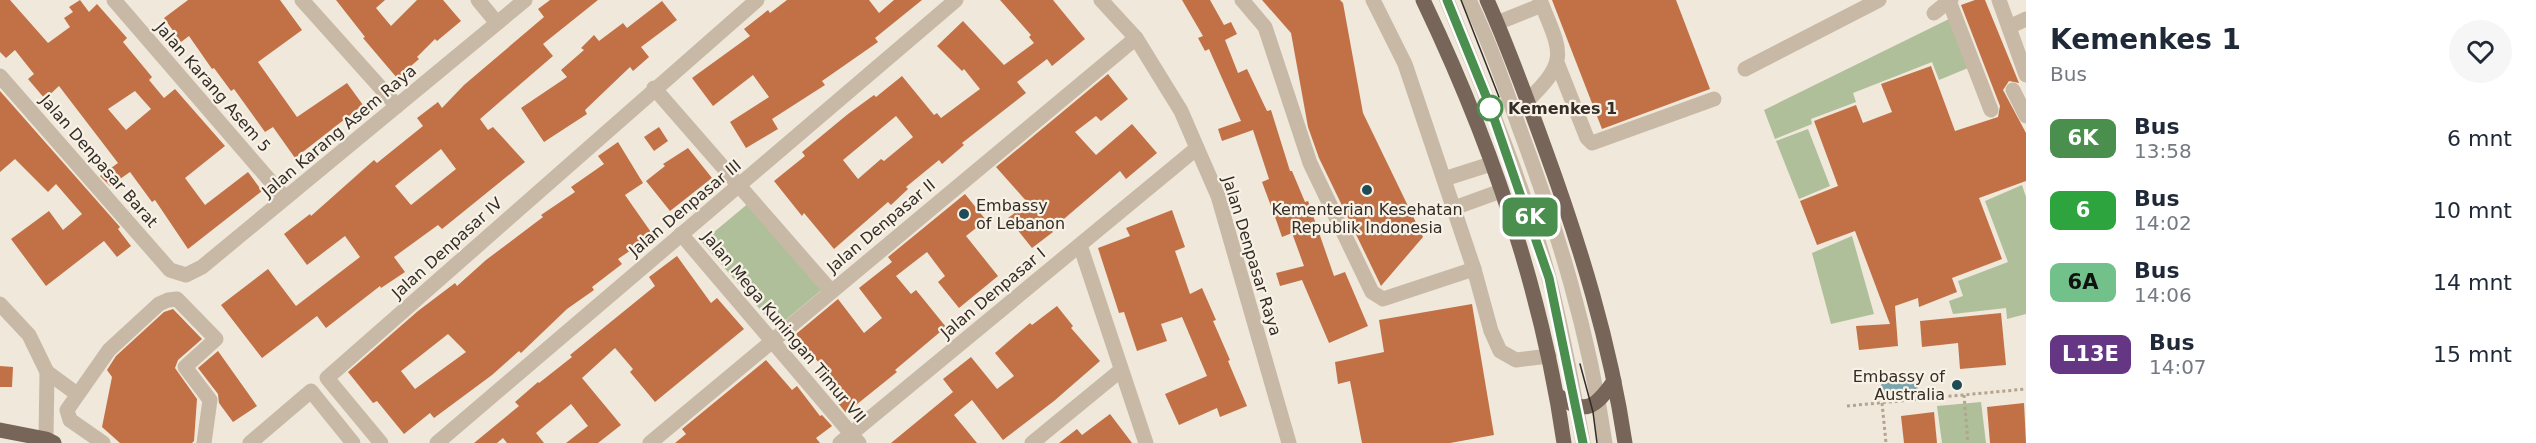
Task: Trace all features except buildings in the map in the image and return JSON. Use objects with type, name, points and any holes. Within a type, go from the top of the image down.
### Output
[{"type":"main road","points":[[1423,0],[1473,115],[1501,191],[1533,290],[1557,395],[1564,443]]},
{"type":"main road","points":[[1487,0],[1528,100],[1585,263],[1614,381],[1625,443]]},
{"type":"main road","points":[[1557,395],[1576,408],[1586,408],[1599,400],[1614,381]]},
{"type":"main road","points":[[0,430],[50,441]]},
{"type":"street","name":"Jalan Karang Asem 5","points":[[114,0],[285,198]]},
{"type":"street","points":[[302,0],[397,106]]},
{"type":"street","points":[[478,0],[498,23]]},
{"type":"street","name":"Jalan Karang Asem Raya","points":[[170,270],[186,275],[202,267],[525,0]]},
{"type":"street","name":"Jalan Denpasar IV","points":[[381,443],[327,378],[654,88],[757,0]]},
{"type":"street","name":"Jalan Denpasar III","points":[[437,443],[956,0]]},
{"type":"street","name":"Jalan Denpasar Raya","points":[[1101,0],[1136,38],[1180,111],[1218,196],[1289,443]]},
{"type":"street","points":[[1242,0],[1265,27],[1310,163],[1375,295],[1383,299],[1474,269]]},
{"type":"street","points":[[1373,0],[1405,64],[1474,269],[1491,331],[1500,351],[1516,360],[1549,356]]},
{"type":"street","points":[[1447,0],[1488,101],[1549,278],[1583,443]]},
{"type":"street","points":[[1469,0],[1482,27],[1548,205],[1569,270],[1599,400],[1605,443]]},
{"type":"street","points":[[1745,69],[1879,0]]},
{"type":"street","points":[[1999,0],[2026,75]]},
{"type":"street","points":[[1934,13],[1950,1],[1991,110]]},
{"type":"street","points":[[1497,22],[1541,2],[1559,48],[1558,65],[1587,138],[1592,143],[1714,99]]},
{"type":"street","points":[[2009,27],[2026,19]]},
{"type":"street","name":"Jalan Denpasar II","points":[[650,443],[1136,38]]},
{"type":"street","points":[[1528,100],[1548,80],[1558,65]]},
{"type":"street","name":"Jalan Denpasar Barat","points":[[0,76],[170,270]]},
{"type":"street","points":[[654,88],[831,291]]},
{"type":"street","points":[[2013,90],[2026,116]]},
{"type":"street","name":"Jalan Denpasar I","points":[[850,440],[1197,148]]},
{"type":"street","points":[[1444,179],[1491,164]]},
{"type":"street","points":[[1454,208],[1501,191]]},
{"type":"street","name":"Jalan Mega Kuningan Timur VII","points":[[681,234],[850,440]]},
{"type":"street","points":[[1080,245],[1146,443]]},
{"type":"street","points":[[103,443],[70,420],[68,410],[109,350],[159,304],[177,299],[216,339],[186,367],[210,400],[204,443]]},
{"type":"street","points":[[0,303],[38,348],[47,372],[50,441]]},
{"type":"street","points":[[1032,443],[1121,370]]},
{"type":"street","points":[[47,372],[77,394]]},
{"type":"street","points":[[250,443],[311,391],[354,443]]},
{"type":"path","points":[[1847,406],[2026,389]]},
{"type":"path","points":[[1964,395],[1968,443]]},
{"type":"path","points":[[1882,403],[1886,443]]},
{"type":"green space","points":[[1949,19],[1968,68],[1939,80],[1932,62],[1853,93],[1856,102],[1811,119],[1812,124],[1775,139],[1764,110]]},
{"type":"green space","points":[[1808,129],[1830,186],[1799,199],[1776,141]]},
{"type":"green space","points":[[2022,185],[2026,197],[2026,314],[2007,319],[2006,308],[1953,314],[1949,301],[1963,296],[1958,281],[2008,262],[1985,201]]},
{"type":"green space","points":[[750,202],[824,288],[776,328],[702,242]]},
{"type":"green space","points":[[1852,236],[1874,314],[1831,324],[1812,253]]},
{"type":"green space","points":[[1981,402],[1986,443],[1942,443],[1937,406]]},
{"type":"water","points":[[1916,378],[1918,392],[1882,396],[1881,382]]},
{"type":"tram line","points":[[1451,0],[1512,154],[1556,284],[1587,443]]},
{"type":"tram line","points":[[1461,0],[1499,97]]},
{"type":"tram line","points":[[1580,364],[1593,412],[1597,443]]},
{"type":"bus line","name":"6K","points":[[1447,0],[1488,101],[1549,278],[1583,443]]},
{"type":"place","name":"Kemenkes 1","points":[[1490,108]]},
{"type":"place","name":"Kementerian Kesehatan Republik Indonesia","points":[[1367,190]]},
{"type":"place","name":"Embassy of Lebanon","points":[[964,214]]},
{"type":"place","name":"Embassy of Australia","points":[[1957,385]]}]
